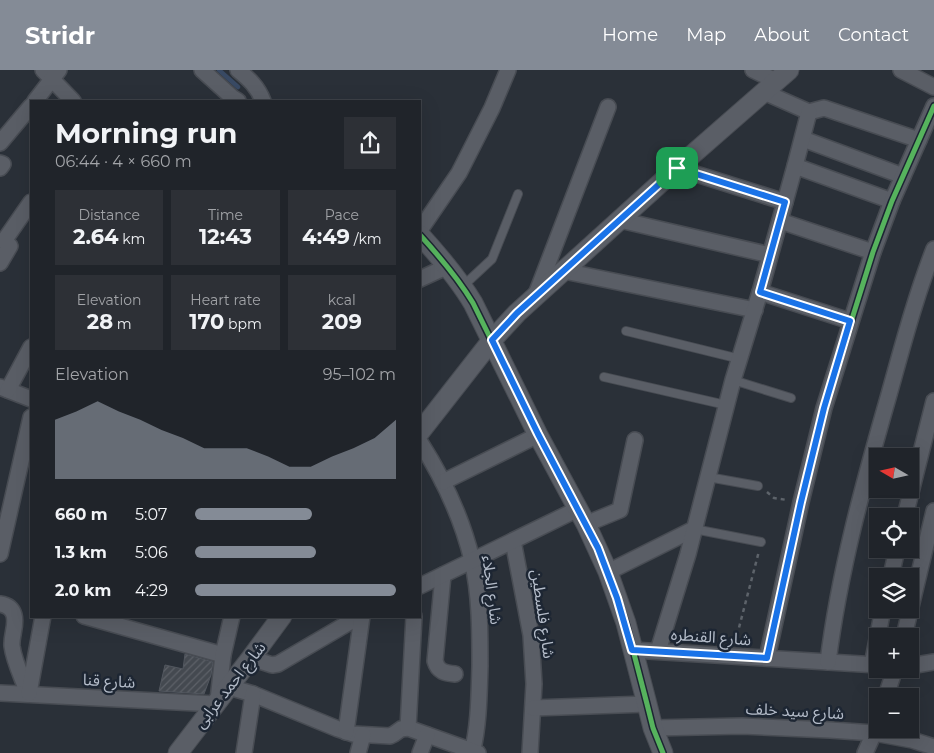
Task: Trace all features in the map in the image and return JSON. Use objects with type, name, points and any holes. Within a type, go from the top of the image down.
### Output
[{"type":"street","points":[[202,70],[236,100]]},
{"type":"street","points":[[238,70],[254,84],[263,100]]},
{"type":"street","points":[[421,229],[459,174],[492,108],[508,70]]},
{"type":"street","points":[[753,70],[776,81],[809,112]]},
{"type":"street","points":[[901,70],[918,74],[934,87]]},
{"type":"street","points":[[36,100],[51,73],[72,100]]},
{"type":"street","points":[[421,431],[508,322],[677,168],[776,81]]},
{"type":"street","points":[[767,658],[801,502],[824,408],[850,321],[872,252],[892,201],[934,106]]},
{"type":"street","points":[[0,143],[30,107]]},
{"type":"street","points":[[534,297],[608,107]]},
{"type":"street","points":[[809,112],[824,108],[919,140]]},
{"type":"street","points":[[658,651],[694,530],[726,405],[755,310],[809,112]]},
{"type":"street","points":[[802,139],[903,176]]},
{"type":"street","points":[[0,162],[2,164],[0,168]]},
{"type":"street","points":[[795,166],[892,201]]},
{"type":"street","points":[[677,168],[785,202]]},
{"type":"street","points":[[0,263],[10,246],[4,241],[30,203]]},
{"type":"street","points":[[620,220],[770,254]]},
{"type":"street","points":[[780,220],[872,252]]},
{"type":"street","points":[[421,236],[463,286],[582,517],[608,572],[626,623],[646,704],[663,753]]},
{"type":"street","points":[[828,662],[836,606],[872,455],[907,331],[934,249]]},
{"type":"street","points":[[421,279],[448,266]]},
{"type":"street","points":[[564,271],[755,310]]},
{"type":"street","points":[[760,292],[850,321]]},
{"type":"street","points":[[30,349],[4,389],[30,399]]},
{"type":"street","points":[[907,508],[934,401]]},
{"type":"street","points":[[0,554],[30,421]]},
{"type":"street","points":[[443,482],[538,434]]},
{"type":"street","points":[[421,586],[513,541],[582,517],[620,510],[635,440]]},
{"type":"street","name":"شارع الجلاء","points":[[421,444],[443,482],[462,525],[472,560],[478,598],[480,636],[478,721],[474,753]]},
{"type":"street","points":[[906,628],[934,510]]},
{"type":"street","points":[[608,572],[694,530]]},
{"type":"street","name":"شارع فلسطين","points":[[513,541],[531,635],[534,676],[530,753]]},
{"type":"street","points":[[443,575],[435,661],[438,669],[455,674]]},
{"type":"street","points":[[0,604],[5,604],[14,613],[12,648],[28,694]]},
{"type":"street","points":[[28,694],[43,618]]},
{"type":"street","points":[[91,618],[223,655]]},
{"type":"street","points":[[221,697],[227,618]]},
{"type":"street","name":"شارع احمد عرابى","points":[[178,753],[281,618]]},
{"type":"street","points":[[251,658],[272,665],[278,664],[358,618]]},
{"type":"street","points":[[346,732],[361,618]]},
{"type":"street","points":[[414,618],[408,728],[474,753]]},
{"type":"street","name":"شارع القنطره","points":[[632,650],[869,665]]},
{"type":"street","points":[[919,664],[934,662]]},
{"type":"street","name":"شارع قنا","points":[[0,693],[221,697],[253,694],[346,732],[390,736],[401,729],[408,728]]},
{"type":"street","points":[[244,753],[253,694]]},
{"type":"street","points":[[533,708],[646,704]]},
{"type":"street","name":"شارع سيد خلف","points":[[654,728],[733,726],[869,727]]},
{"type":"street","points":[[358,753],[363,735]]},
{"type":"street","points":[[420,753],[427,735]]},
{"type":"street","points":[[865,753],[871,738]]},
{"type":"street","name":"شارع سيد خلف","points":[[906,738],[933,742]]},
{"type":"lane","points":[[463,286],[492,259],[518,194]]},
{"type":"lane","points":[[626,331],[740,359]]},
{"type":"lane","points":[[604,377],[726,405]]},
{"type":"lane","points":[[733,380],[791,398]]},
{"type":"lane","points":[[708,477],[758,486]]},
{"type":"lane","points":[[694,530],[761,542]]},
{"type":"path","points":[[758,486],[774,498],[801,502]]},
{"type":"path","points":[[732,656],[761,542]]},
{"type":"building","points":[[185,654],[213,662],[211,675],[204,694],[159,691],[165,665],[183,669]]},
{"type":"waterway","points":[[219,70],[238,87]]},
{"type":"cycle path","points":[[767,658],[801,502],[824,408],[873,252],[892,201],[934,106]]},
{"type":"cycle path","points":[[421,236],[448,268],[473,303],[538,435],[586,524],[608,572],[626,623],[653,728],[663,753]]},
{"type":"route","points":[[677,168],[785,202],[760,292],[850,321],[824,408],[801,502],[767,658],[632,650],[626,623],[598,548],[538,434],[492,340],[517,313],[677,168]]}]
